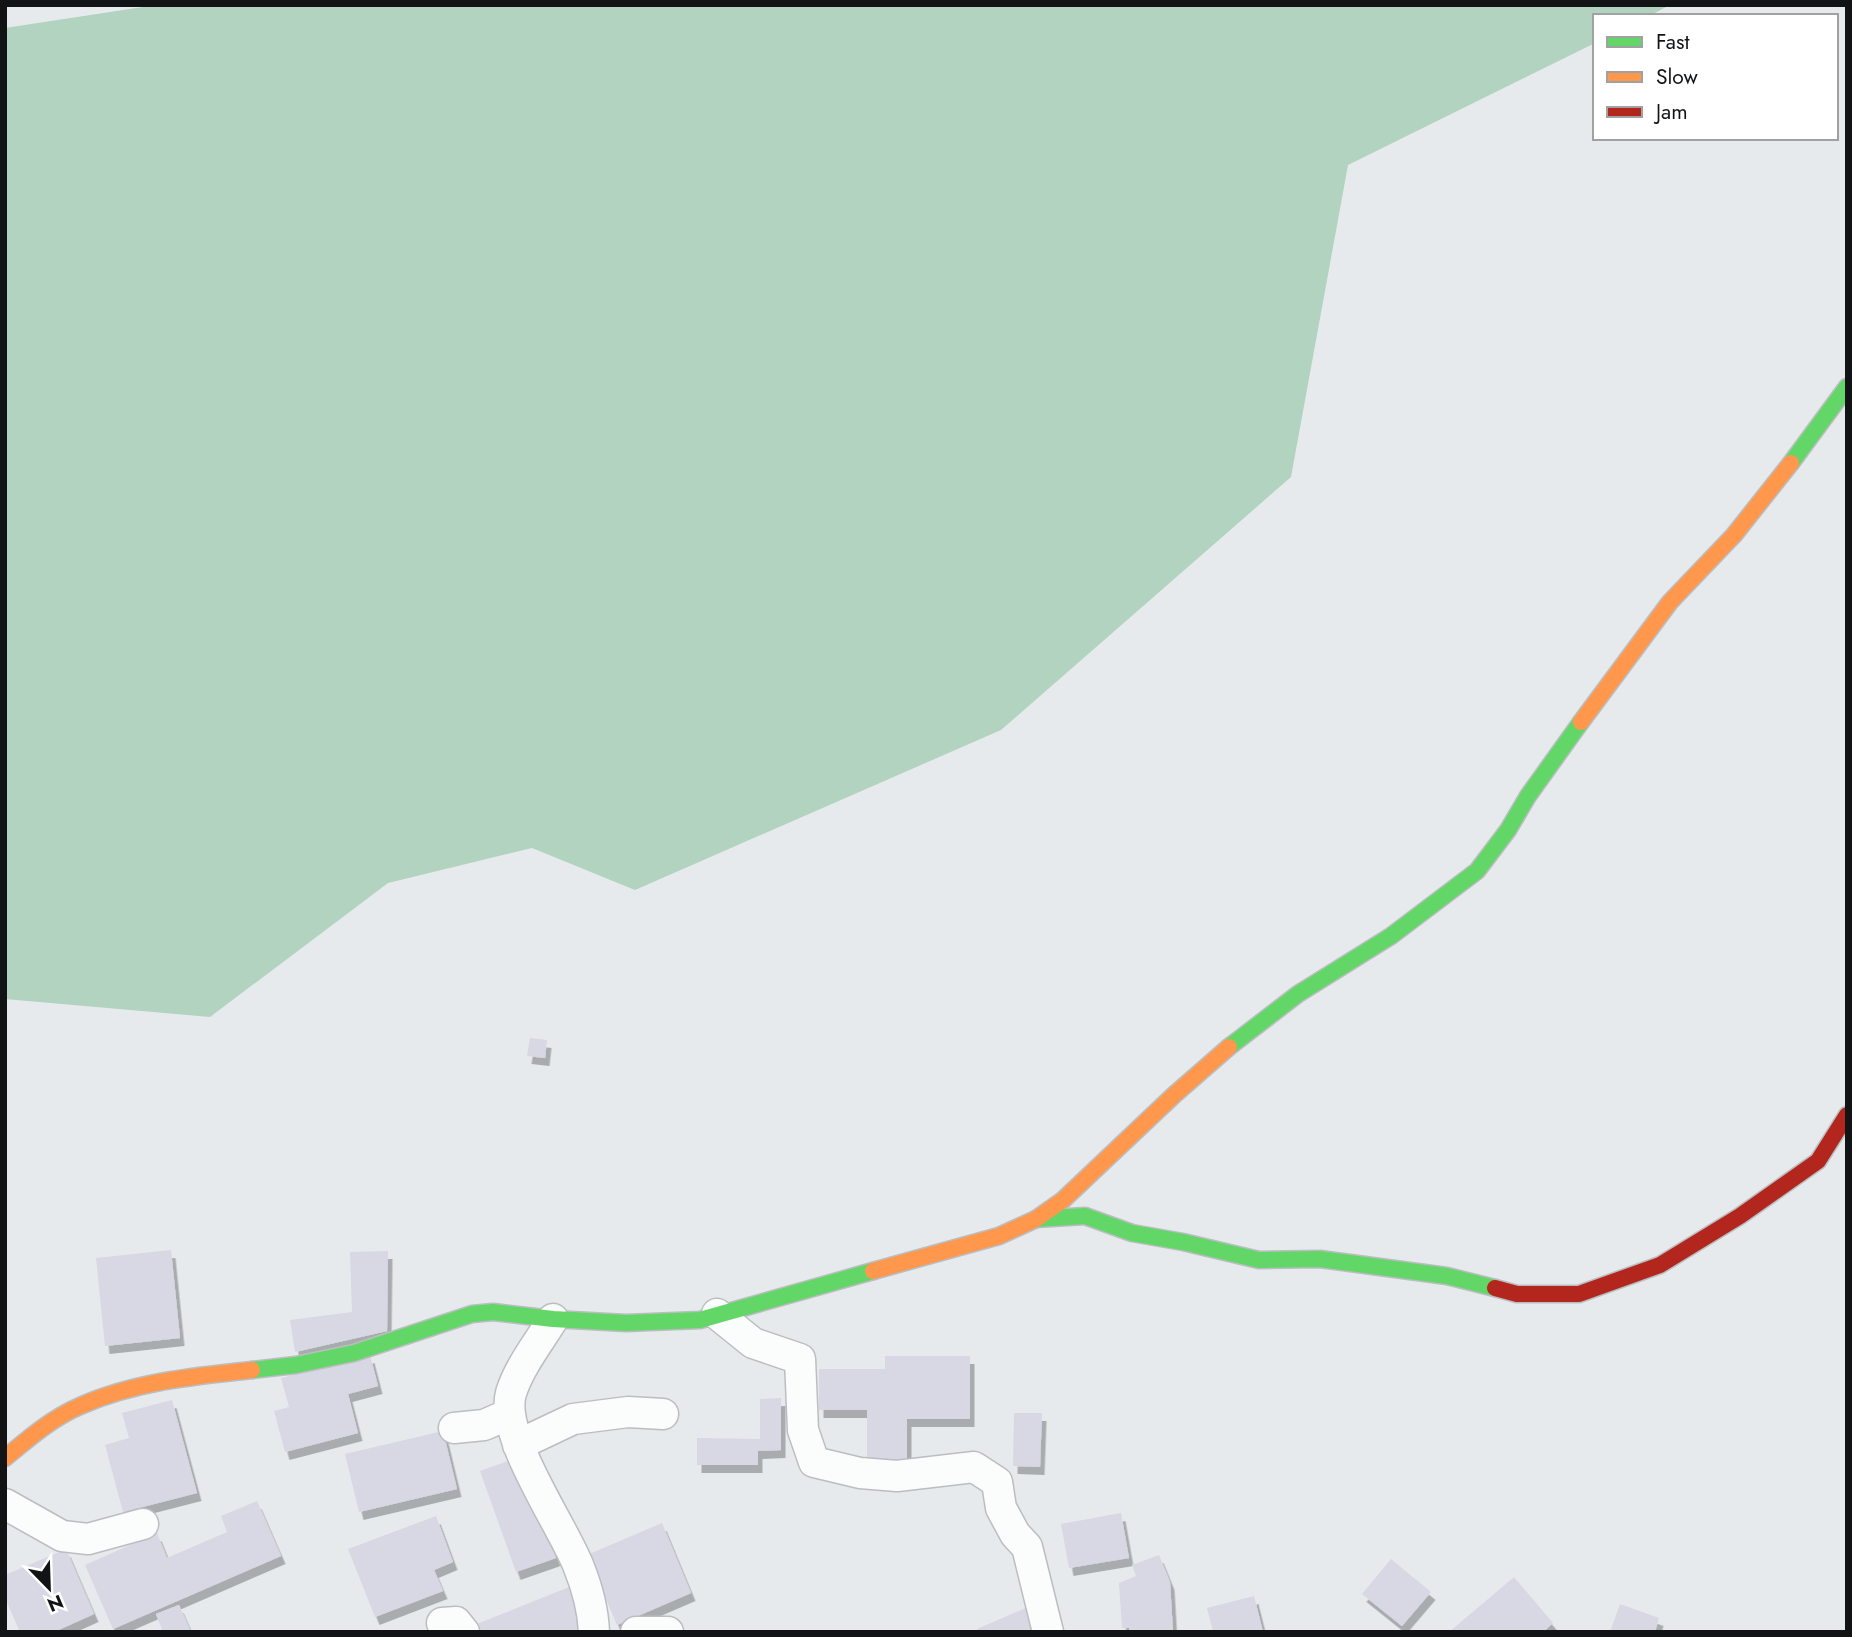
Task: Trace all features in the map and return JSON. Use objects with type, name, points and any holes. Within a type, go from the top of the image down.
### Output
[{"type":"street","points":[[5,1458],[46,1426],[79,1406],[145,1385],[180,1377],[296,1365],[354,1353],[472,1314],[518,1313],[552,1319],[625,1323],[700,1320],[999,1236],[1035,1219],[1087,1180],[1174,1095],[1238,1039],[1298,994],[1391,936],[1477,871],[1638,643],[1670,602],[1734,535],[1847,387]]},
{"type":"street","points":[[1035,1219],[1086,1216],[1132,1233],[1259,1260],[1320,1259],[1447,1276],[1517,1294],[1579,1294],[1660,1265],[1740,1216],[1818,1161],[1847,1115]]},
{"type":"street","points":[[717,1314],[753,1343],[800,1359],[803,1430],[814,1462],[860,1472],[897,1476],[974,1467],[997,1482],[1001,1507],[1015,1534],[1027,1547],[1048,1632]]},
{"type":"street","points":[[552,1319],[517,1379],[510,1395],[509,1414],[518,1445],[578,1564],[592,1605],[594,1632]]},
{"type":"street","points":[[518,1445],[573,1419],[628,1412],[663,1414]]},
{"type":"street","points":[[454,1428],[484,1425],[509,1414]]},
{"type":"street","points":[[5,1504],[62,1536],[88,1539],[143,1524]]},
{"type":"street","points":[[636,1632],[668,1632]]},
{"type":"green space","points":[[156,5],[1670,5],[1653,14],[1593,14],[1593,44],[1348,165],[1291,477],[1001,730],[635,890],[532,848],[388,883],[210,1017],[5,999],[5,28]]},
{"type":"building","points":[[530,1038],[547,1040],[545,1058],[527,1056]]},
{"type":"building","points":[[171,1250],[180,1338],[105,1346],[96,1258]]},
{"type":"building","points":[[388,1251],[387,1331],[295,1352],[290,1320],[352,1312],[350,1252]]},
{"type":"building","points":[[370,1355],[378,1386],[348,1394],[358,1433],[285,1452],[274,1411],[289,1407],[281,1378]]},
{"type":"building","points":[[885,1356],[970,1356],[970,1419],[907,1419],[907,1462],[867,1462],[867,1410],[819,1410],[819,1369],[885,1369]]},
{"type":"building","points":[[781,1398],[781,1450],[758,1451],[758,1465],[697,1465],[697,1438],[760,1439],[760,1399]]},
{"type":"building","points":[[172,1400],[197,1493],[123,1512],[105,1445],[129,1438],[122,1413]]},
{"type":"building","points":[[1014,1413],[1042,1413],[1040,1467],[1013,1466]]},
{"type":"building","points":[[443,1431],[457,1489],[359,1512],[345,1454]]},
{"type":"building","points":[[519,1457],[556,1558],[516,1572],[480,1471]]},
{"type":"building","points":[[257,1501],[281,1556],[113,1629],[85,1565],[157,1533],[167,1558],[227,1532],[221,1516]]},
{"type":"building","points":[[1121,1513],[1129,1558],[1069,1568],[1061,1524]]},
{"type":"building","points":[[436,1516],[453,1562],[434,1570],[443,1591],[375,1617],[348,1549]]},
{"type":"building","points":[[662,1523],[691,1593],[617,1625],[587,1555]]},
{"type":"building","points":[[66,1549],[94,1614],[54,1632],[20,1632],[5,1598],[5,1575]]},
{"type":"building","points":[[1159,1555],[1170,1582],[1173,1632],[1129,1632],[1129,1628],[1122,1628],[1119,1583],[1136,1576],[1132,1565]]},
{"type":"building","points":[[1391,1559],[1431,1592],[1402,1626],[1362,1594]]},
{"type":"building","points":[[1514,1577],[1553,1623],[1543,1632],[1449,1632]]},
{"type":"building","points":[[569,1587],[587,1632],[475,1632],[472,1626]]},
{"type":"building","points":[[1254,1596],[1263,1632],[1213,1632],[1207,1608]]},
{"type":"building","points":[[1620,1604],[1659,1618],[1655,1632],[1610,1632]]},
{"type":"building","points":[[179,1605],[191,1632],[163,1632],[156,1614]]},
{"type":"building","points":[[1028,1607],[1038,1632],[978,1632],[977,1629]]},
{"type":"traffic: fast","points":[[1791,463],[1847,387]]},
{"type":"traffic: fast","points":[[1229,1047],[1298,994],[1391,936],[1477,871],[1581,722]]},
{"type":"traffic: fast","points":[[1036,1219],[1085,1216],[1132,1233],[1259,1260],[1320,1259],[1447,1276],[1495,1288]]},
{"type":"traffic: fast","points":[[252,1370],[296,1365],[354,1353],[472,1314],[493,1312],[626,1323],[700,1320],[873,1271]]},
{"type":"traffic: slow","points":[[1581,722],[1670,602],[1734,535],[1791,463]]},
{"type":"traffic: slow","points":[[873,1271],[999,1236],[1036,1219],[1063,1200],[1229,1047]]},
{"type":"traffic: slow","points":[[5,1458],[60,1417],[101,1398],[164,1381],[252,1370]]},
{"type":"traffic: jam","points":[[1495,1288],[1517,1294],[1579,1294],[1660,1265],[1740,1216],[1818,1161],[1847,1115]]}]
